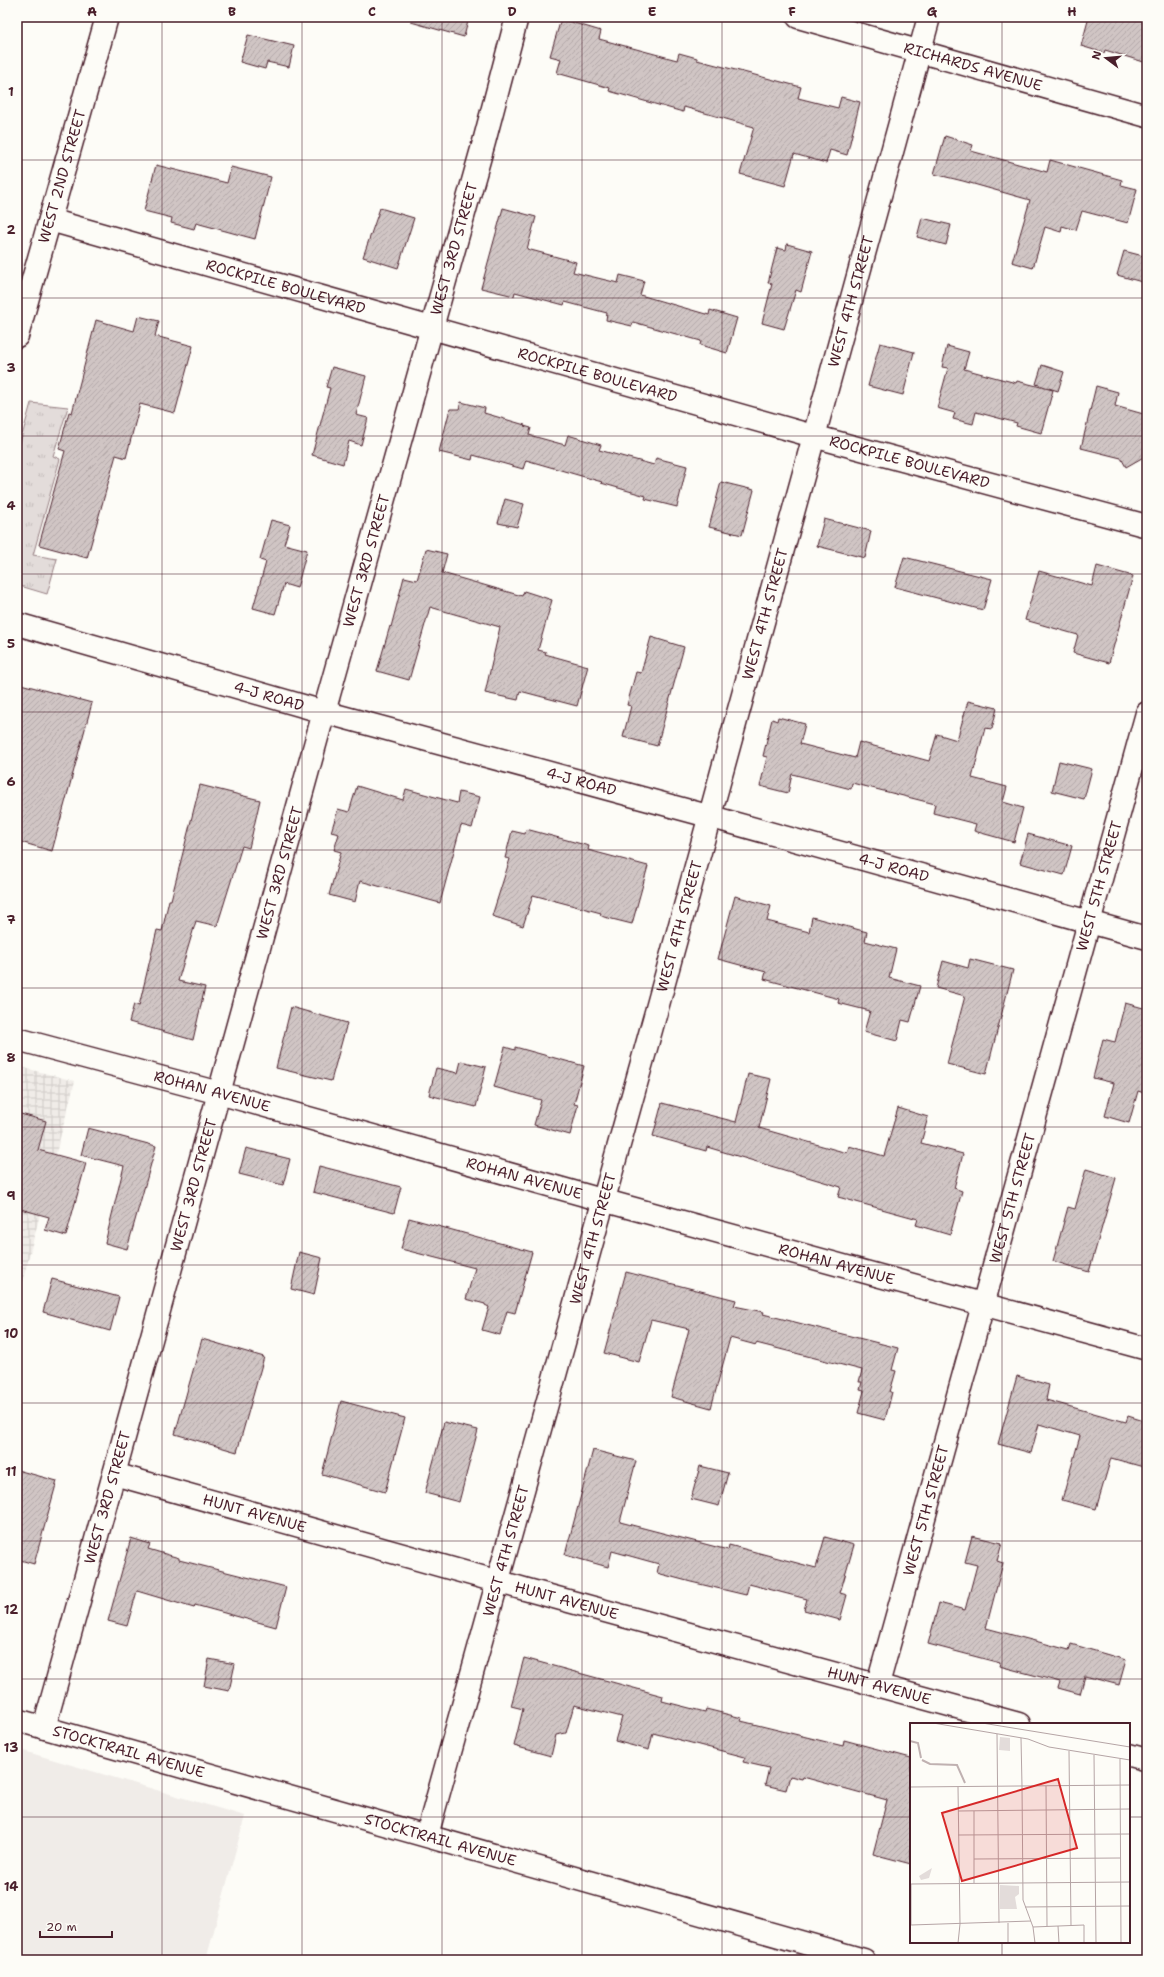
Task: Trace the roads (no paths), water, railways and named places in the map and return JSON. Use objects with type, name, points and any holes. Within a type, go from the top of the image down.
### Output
[{"type":"street","name":"WEST 2ND STREET","points":[[17,336],[107,17]]},
{"type":"street","name":"WEST 3RD STREET","points":[[44,1728],[324,712],[484,142],[517,17]]},
{"type":"street","name":"RICHARDS AVENUE","points":[[798,17],[1147,116]]},
{"type":"street","name":"WEST 4TH STREET","points":[[427,1835],[602,1200],[658,1004],[708,816],[929,17]]},
{"type":"street","name":"ROCKPILE BOULEVARD","points":[[50,220],[813,436],[1147,526]]},
{"type":"street","name":"4-J ROAD","points":[[17,624],[324,712],[708,816],[1147,938]]},
{"type":"street","name":"WEST 5TH STREET","points":[[878,1684],[1147,712]]},
{"type":"street","name":"ROHAN AVENUE","points":[[17,1039],[219,1093],[602,1200],[984,1303],[1147,1349]]},
{"type":"street","name":"HUNT AVENUE","points":[[114,1474],[1015,1723]]},
{"type":"street","name":"STOCKTRAIL AVENUE","points":[[17,1720],[864,1960]]},
{"type":"street","points":[[1130,1755],[1147,1760]]}]
